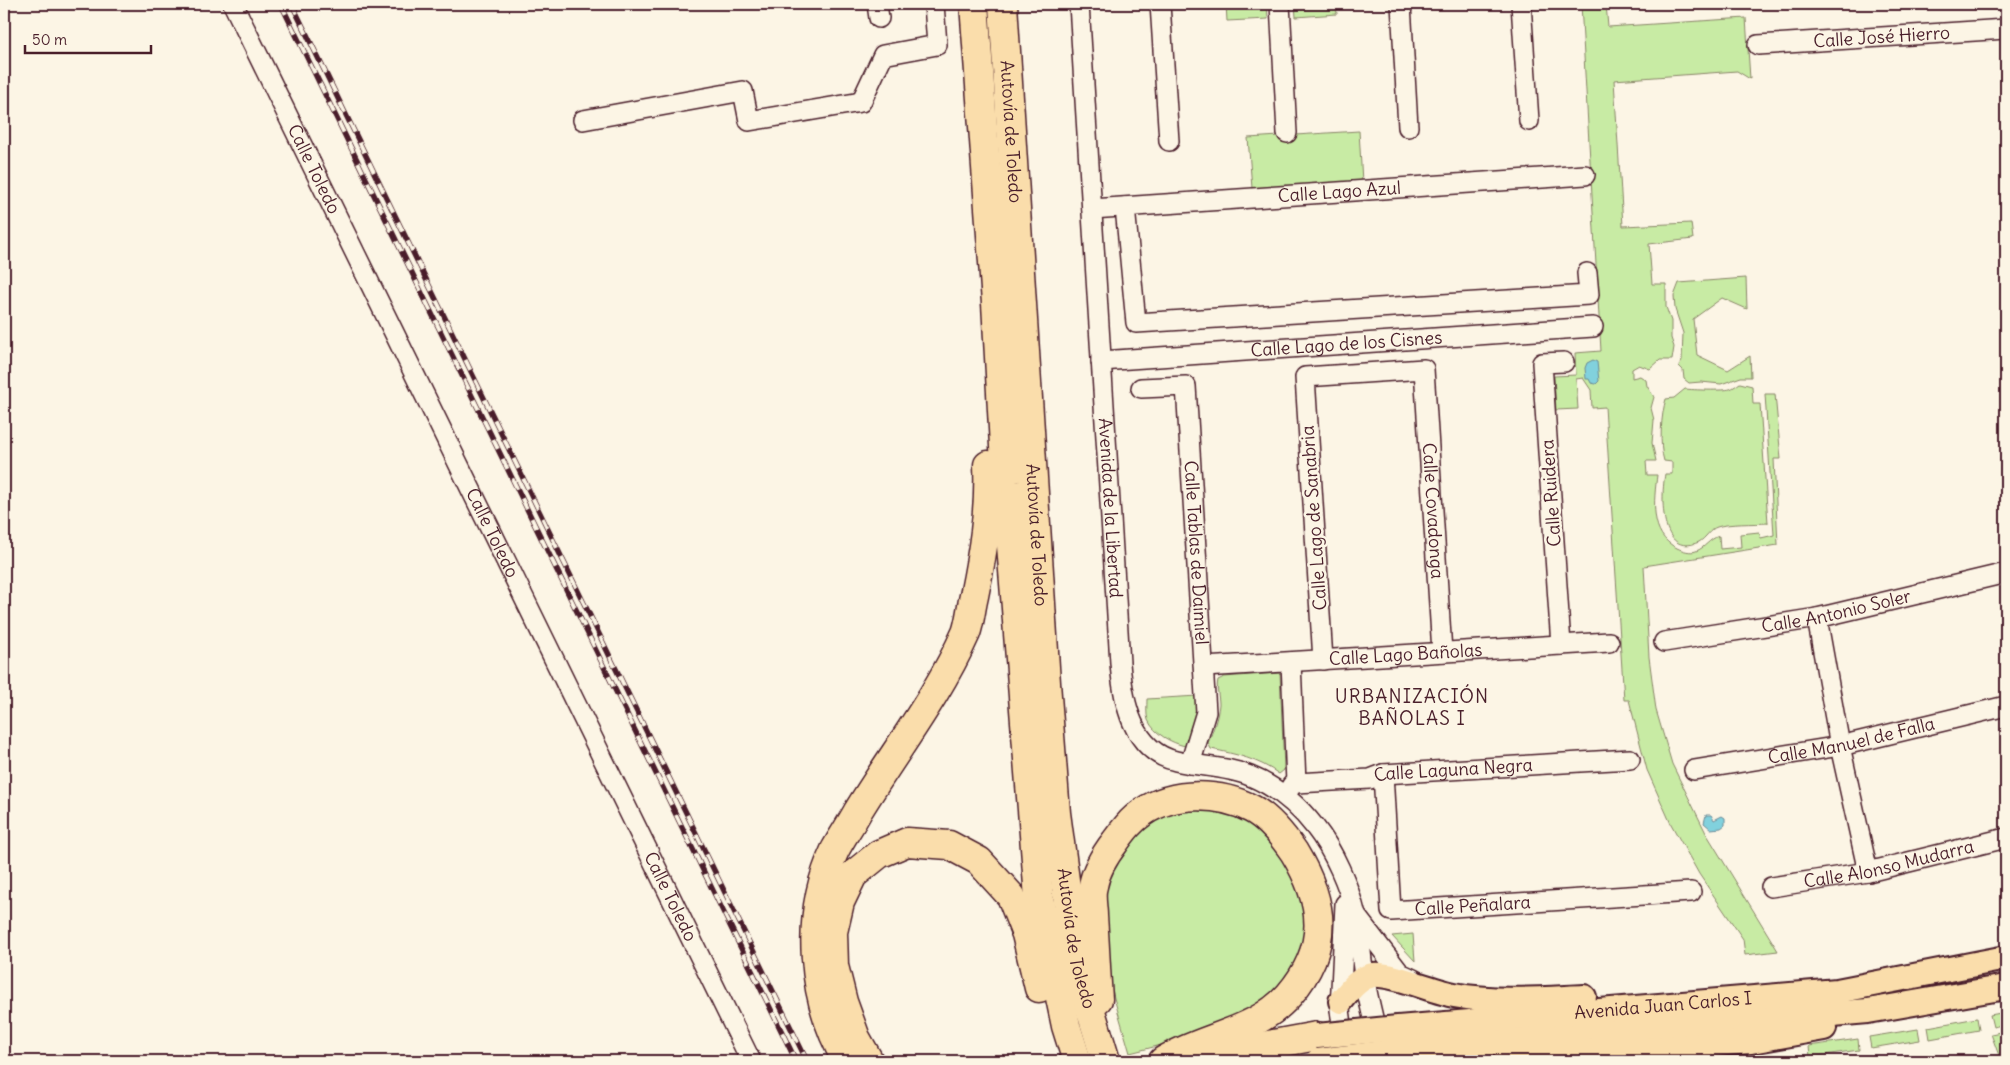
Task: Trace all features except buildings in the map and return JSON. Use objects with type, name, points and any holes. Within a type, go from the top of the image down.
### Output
[{"type":"highway","name":"Autovía de Toledo","points":[[974,4],[995,294],[1006,482],[1039,898],[1066,1026],[1077,1061]]},
{"type":"highway","name":"Autovía de Toledo","points":[[1003,4],[1056,813],[1076,962],[1103,1052]]},
{"type":"highway","points":[[847,1061],[825,1014],[818,978],[816,934],[821,895],[835,850],[880,775],[940,683],[967,631],[984,548],[989,492],[976,222],[980,91]]},
{"type":"highway","points":[[1103,1052],[1092,887],[1103,857],[1129,823],[1144,811],[1169,800],[1186,797],[1203,796],[1227,800],[1252,809],[1270,823],[1286,840],[1310,881],[1319,922],[1318,939],[1303,974],[1288,995],[1269,1012],[1249,1024],[1220,1037],[1180,1050],[1163,1061]]},
{"type":"highway","points":[[869,1061],[856,1038],[844,1002],[834,966],[833,932],[840,902],[853,876],[879,854],[907,842],[949,845],[957,849],[980,861],[1011,896],[1026,934],[1060,1061]]},
{"type":"highway","points":[[1186,1061],[1231,1051],[1317,1053]]},
{"type":"main road","name":"Avenida Juan Carlos I","points":[[1317,1053],[1398,1028],[1837,991],[2006,958]]},
{"type":"main road","points":[[1341,1001],[1353,986],[1364,977],[1384,975],[1474,998],[1511,1000],[1647,994],[1783,984],[1837,991]]},
{"type":"main road","name":"Avenida Juan Carlos I","points":[[1317,1053],[1391,1056],[1858,1012],[2006,987]]},
{"type":"main road","points":[[1506,1061],[1553,1052],[1655,1049],[1795,1034],[1847,1024],[1920,1003]]},
{"type":"street","name":"Calle Toledo","points":[[233,4],[751,1061]]},
{"type":"street","points":[[583,120],[743,91],[749,121],[861,102],[883,55],[937,45],[934,4]]},
{"type":"street","points":[[968,4],[977,38]]},
{"type":"street","name":"Avenida de la Libertad","points":[[1079,4],[1120,663],[1126,704],[1136,731],[1143,741],[1157,752],[1174,761],[1222,768],[1290,790],[1300,809],[1326,843],[1340,870],[1356,915],[1364,977],[1391,1056]]},
{"type":"street","points":[[1160,4],[1169,141]]},
{"type":"street","points":[[1280,4],[1287,133]]},
{"type":"street","points":[[1401,4],[1408,127]]},
{"type":"street","points":[[1521,4],[1528,121]]},
{"type":"street","name":"Calle José Hierro","points":[[1758,44],[2006,29]]},
{"type":"street","name":"Calle Lago Azul","points":[[1092,208],[1585,175]]},
{"type":"street","points":[[1126,206],[1136,323],[1589,295],[1587,273]]},
{"type":"street","name":"Calle Lago de los Cisnes","points":[[1101,361],[1593,327]]},
{"type":"street","name":"Calle Ruidera","points":[[1561,645],[1542,363],[1564,362]]},
{"type":"street","name":"Calle Lago de Sanabria","points":[[1323,660],[1305,377],[1424,369]]},
{"type":"street","name":"Calle Covadonga","points":[[1424,369],[1442,652]]},
{"type":"street","name":"Calle Tablas de Daimiel","points":[[1141,388],[1186,386],[1206,712],[1190,764]]},
{"type":"street","name":"Calle Antonio Soler","points":[[1664,642],[1817,618],[2006,573]]},
{"type":"street","points":[[1817,618],[1840,746],[1868,872]]},
{"type":"street","name":"Calle Lago Bañolas","points":[[1204,667],[1609,642]]},
{"type":"street","points":[[1290,790],[1291,662]]},
{"type":"street","name":"Calle Manuel de Falla","points":[[1694,770],[1840,746],[2006,706]]},
{"type":"street","name":"Calle Laguna Negra","points":[[1290,790],[1370,779],[1383,774],[1630,759]]},
{"type":"street","name":"Calle Peñalara","points":[[1383,774],[1391,911],[1691,892]]},
{"type":"street","name":"Calle Alonso Mudarra","points":[[1771,887],[1868,872],[2006,838]]},
{"type":"street","name":"Avenida de la Libertad","points":[[1346,888],[1340,1010],[1344,1043],[1349,1061]]},
{"type":"street","name":"Avenida de la Libertad","points":[[1356,915],[1400,973],[1437,990]]},
{"type":"green space","points":[[1226,4],[1267,4],[1268,19],[1227,21]]},
{"type":"green space","points":[[1295,4],[1336,4],[1337,14],[1296,17]]},
{"type":"green space","points":[[1581,4],[1606,4],[1608,27],[1746,18],[1750,79],[1737,71],[1614,80],[1623,226],[1691,223],[1693,239],[1649,244],[1652,284],[1666,284],[1666,307],[1671,321],[1671,338],[1674,347],[1672,360],[1660,360],[1650,369],[1639,365],[1632,369],[1632,378],[1640,376],[1646,380],[1647,386],[1654,397],[1651,408],[1654,420],[1652,443],[1656,461],[1646,461],[1647,475],[1657,475],[1655,516],[1662,535],[1668,542],[1679,549],[1692,552],[1699,550],[1712,539],[1719,536],[1720,549],[1741,547],[1740,534],[1759,532],[1761,538],[1774,535],[1765,394],[1775,394],[1781,459],[1774,459],[1778,545],[1644,566],[1649,657],[1656,710],[1672,764],[1706,833],[1778,951],[1745,955],[1743,939],[1699,874],[1671,824],[1647,770],[1629,700],[1624,700],[1605,407],[1592,408],[1591,390],[1583,378],[1576,379],[1578,409],[1556,410],[1554,376],[1576,375],[1575,353],[1601,351]]},
{"type":"green space","points":[[1359,131],[1362,182],[1252,188],[1248,138]]},
{"type":"green space","points":[[1746,278],[1747,309],[1722,298],[1693,319],[1697,355],[1728,370],[1750,356],[1751,377],[1741,377],[1721,384],[1689,383],[1684,379],[1683,370],[1679,366],[1682,360],[1683,333],[1675,309],[1674,296],[1679,283]]},
{"type":"green space","points":[[1740,383],[1752,386],[1753,404],[1760,404],[1768,523],[1734,524],[1717,527],[1699,542],[1686,545],[1676,542],[1670,534],[1663,510],[1665,474],[1672,474],[1672,462],[1664,461],[1662,454],[1662,421],[1666,399],[1674,398],[1685,389],[1726,390]]},
{"type":"green space","points":[[1280,673],[1284,770],[1279,774],[1255,761],[1211,749],[1208,743],[1218,709],[1218,680],[1224,677]]},
{"type":"green space","points":[[1198,696],[1196,713],[1185,746],[1175,743],[1154,730],[1148,720],[1147,699]]},
{"type":"green space","points":[[1213,806],[1256,824],[1282,851],[1304,888],[1309,944],[1272,1001],[1216,1031],[1130,1053],[1114,998],[1104,951],[1103,882],[1134,831],[1168,811]]},
{"type":"green space","points":[[1413,934],[1415,961],[1392,936]]},
{"type":"green space","points":[[2006,1012],[2006,1024],[1993,1027],[1990,1015]]},
{"type":"green space","points":[[1977,1018],[1979,1030],[1930,1039],[1928,1027]]},
{"type":"green space","points":[[1918,1029],[1920,1040],[1871,1048],[1869,1037]]},
{"type":"green space","points":[[2005,1031],[2006,1061],[2001,1061],[1991,1034]]},
{"type":"green space","points":[[1858,1039],[1859,1050],[1810,1057],[1809,1046]]},
{"type":"water","points":[[1593,360],[1597,362],[1599,381],[1596,384],[1586,379],[1585,368],[1587,363]]},
{"type":"water","points":[[1706,815],[1711,815],[1714,820],[1722,816],[1725,818],[1725,825],[1721,828],[1711,829],[1704,823]]},
{"type":"railway","points":[[281,4],[796,1061]]},
{"type":"railway","points":[[292,4],[807,1061]]},
{"type":"district","name":"URBANIZACIÓN BAÑOLAS I","points":[[1412,707]]}]
